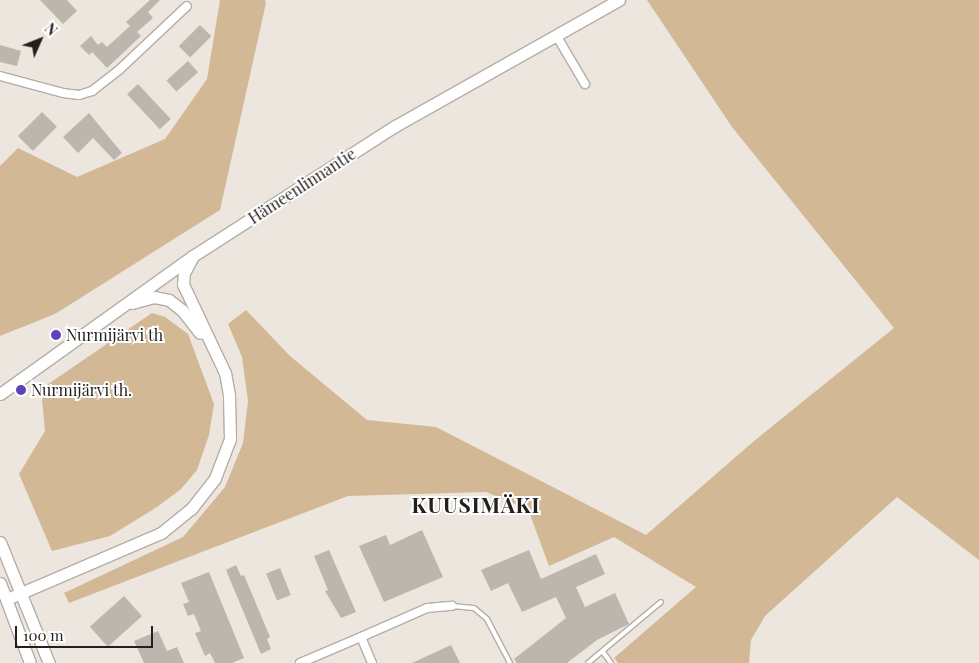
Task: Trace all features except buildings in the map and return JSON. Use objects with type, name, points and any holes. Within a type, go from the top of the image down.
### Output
[{"type":"main road","name":"Hämeenlinnantie","points":[[0,394],[116,309],[193,256],[395,126],[619,0]]},
{"type":"main road","points":[[7,599],[161,533],[205,494],[223,460],[230,439],[229,395],[217,355],[183,284],[184,272],[193,256]]},
{"type":"main road","points":[[116,309],[143,299],[169,300],[182,310],[217,355]]},
{"type":"main road","points":[[0,542],[22,592],[49,663]]},
{"type":"main road","points":[[0,583],[30,663]]},
{"type":"street","points":[[0,76],[63,93],[79,95],[92,90],[119,70],[187,6]]},
{"type":"street","points":[[556,35],[584,84]]},
{"type":"street","points":[[300,663],[427,608],[452,606]]},
{"type":"street","points":[[361,637],[372,663]]},
{"type":"lane","points":[[588,663],[604,652],[661,602]]},
{"type":"lane","points":[[452,606],[474,608],[487,619],[510,663]]},
{"type":"lane","points":[[604,652],[611,663]]},
{"type":"shaded area","points":[[220,0],[265,0],[266,3],[220,210],[55,314],[0,336],[0,166],[18,148],[77,177],[165,139],[207,79]]},
{"type":"shaded area","points":[[647,0],[979,0],[979,560],[897,497],[765,616],[751,640],[749,663],[618,663],[614,658],[696,587],[614,537],[549,566],[528,509],[486,492],[348,496],[69,603],[64,593],[183,537],[225,487],[243,443],[248,401],[242,357],[228,324],[246,310],[290,356],[367,420],[436,427],[646,535],[754,441],[894,328],[732,127]]},
{"type":"shaded area","points":[[152,313],[165,317],[188,334],[214,404],[209,435],[197,470],[181,489],[157,507],[110,536],[52,551],[19,474],[45,431],[41,389]]},
{"type":"place","name":"Nurmijärvi th","points":[[56,335]]},
{"type":"place","name":"Nurmijärvi th.","points":[[21,390]]},
{"type":"district","name":"KUUSIMÄKI","points":[[476,504]]}]
